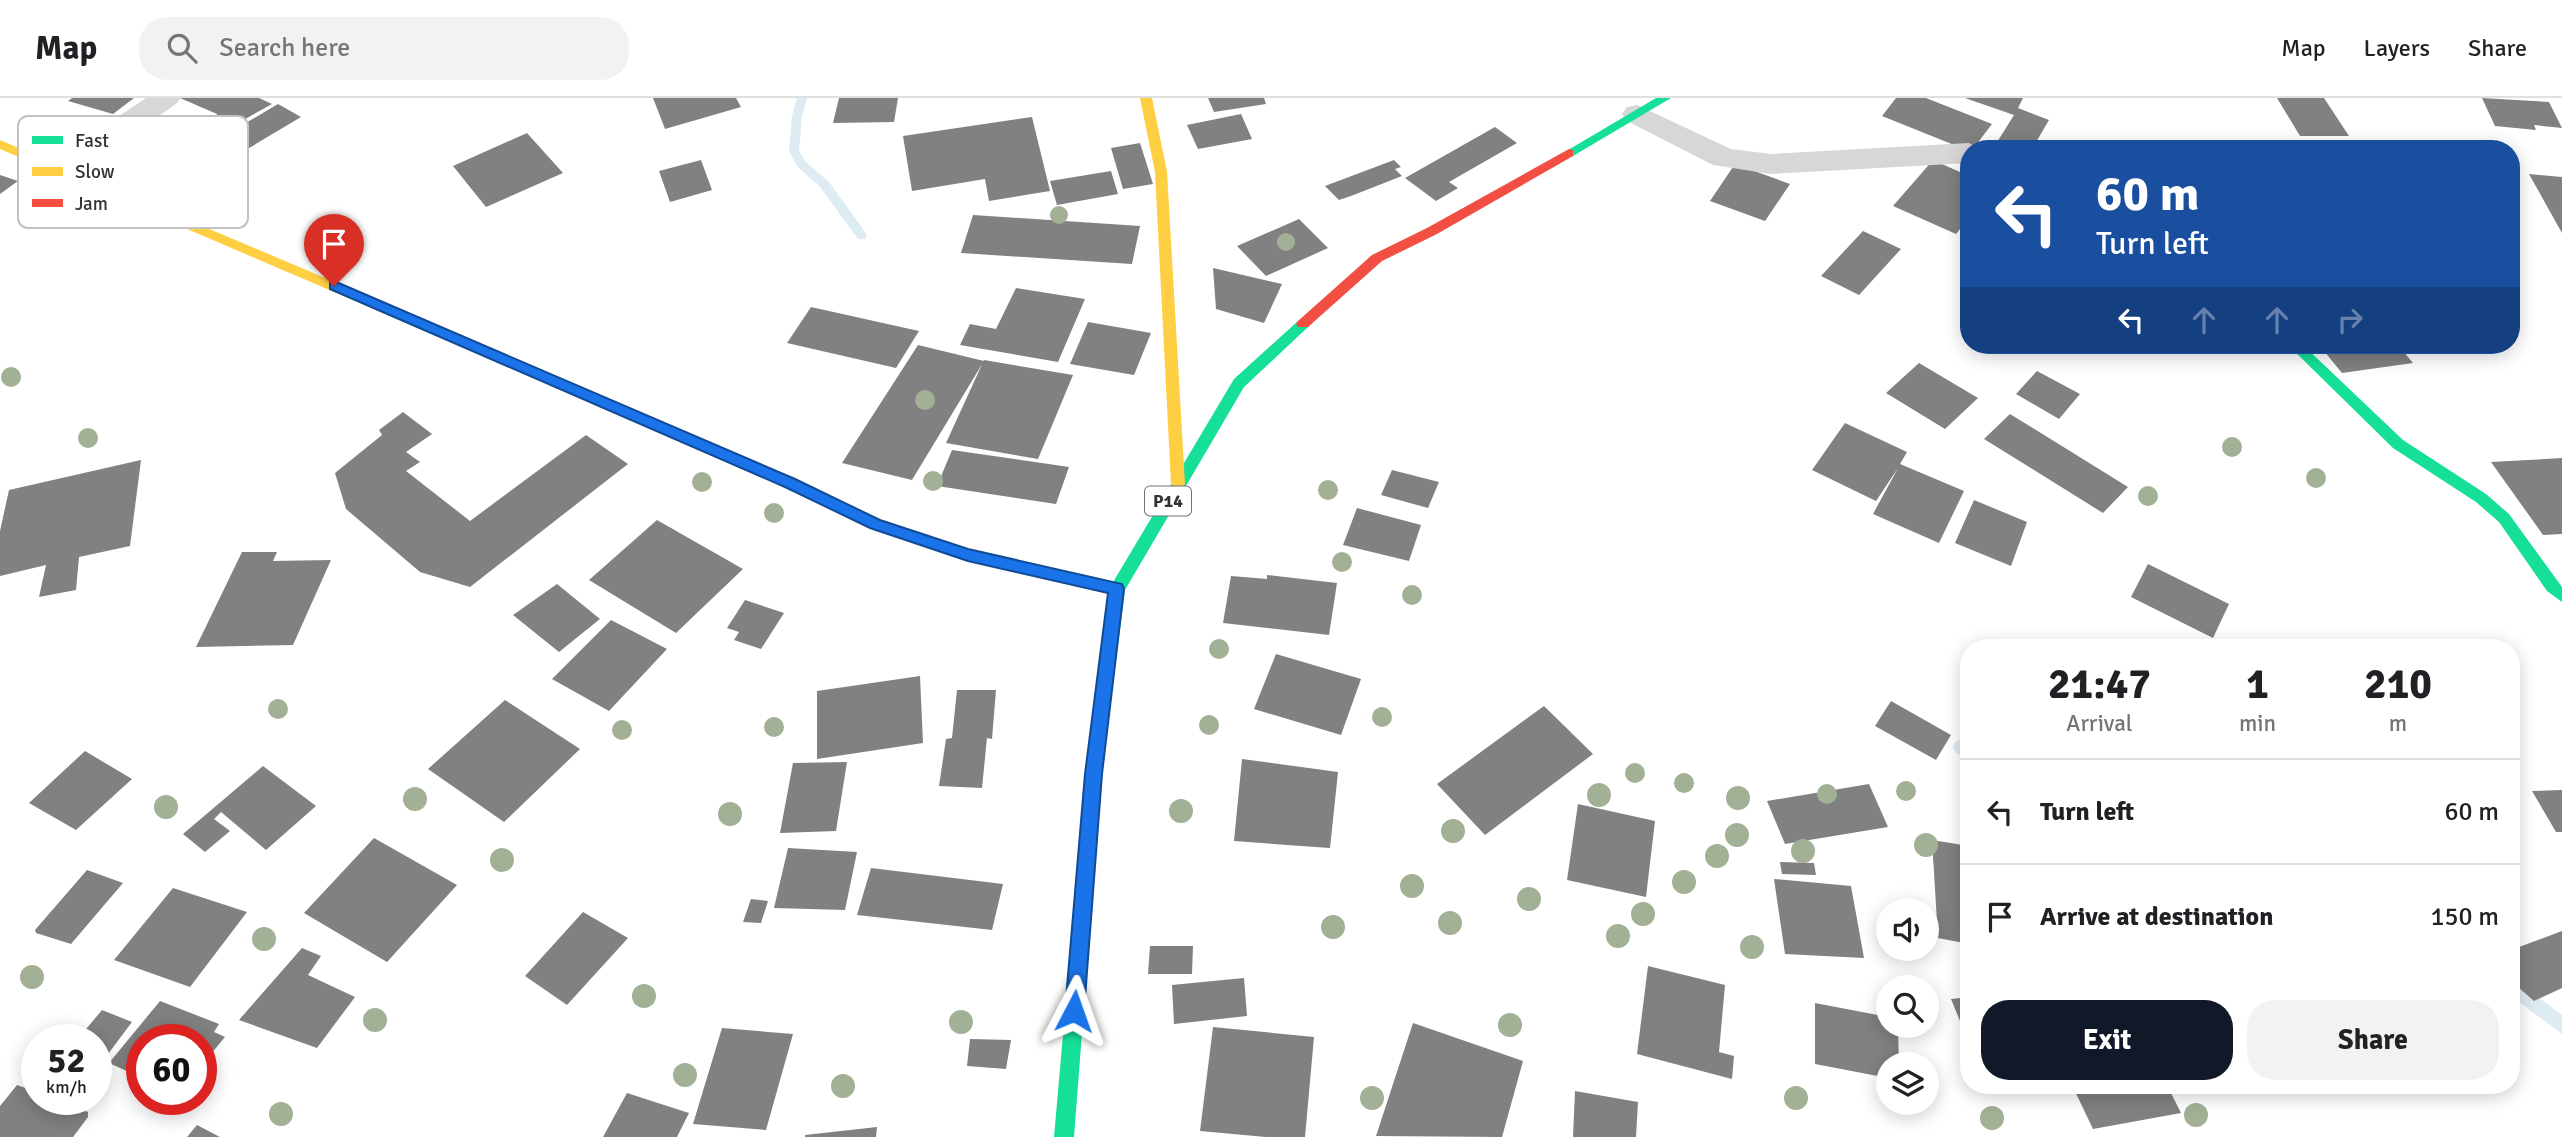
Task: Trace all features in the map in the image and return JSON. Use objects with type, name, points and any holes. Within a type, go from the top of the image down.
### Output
[{"type":"street","points":[[139,116],[166,98]]},
{"type":"street","points":[[1146,98],[1161,172],[1178,484]]},
{"type":"street","name":"P14","points":[[1064,1137],[1094,774],[1116,589],[1239,383],[1377,258],[1432,231],[1665,98]]},
{"type":"street","points":[[1637,114],[1724,158],[1746,162],[1771,164],[1960,154]]},
{"type":"street","points":[[0,144],[18,151]]},
{"type":"street","points":[[198,228],[777,478],[875,524],[968,555],[1116,589]]},
{"type":"street","points":[[2304,354],[2398,444],[2481,498],[2504,518],[2552,587],[2562,596]]},
{"type":"building","points":[[72,98],[134,98],[113,114],[68,101]]},
{"type":"building","points":[[180,98],[259,98],[272,104],[248,117],[216,116]]},
{"type":"building","points":[[653,98],[736,98],[741,107],[665,129]]},
{"type":"building","points":[[839,98],[898,98],[894,122],[833,123]]},
{"type":"building","points":[[1208,98],[1264,98],[1266,104],[1214,112]]},
{"type":"building","points":[[1896,98],[1926,98],[1992,124],[1980,140],[1960,140],[1960,147],[1882,116]]},
{"type":"building","points":[[1965,98],[2023,98],[2018,108],[2049,120],[2037,140],[1998,140],[2014,115]]},
{"type":"building","points":[[2277,98],[2324,98],[2349,136],[2300,136]]},
{"type":"building","points":[[2482,98],[2549,102],[2562,128],[2534,125],[2536,130],[2495,126]]},
{"type":"building","points":[[278,104],[301,117],[248,149],[248,122]]},
{"type":"building","points":[[1241,114],[1252,139],[1198,149],[1187,125]]},
{"type":"building","points":[[1032,117],[1050,191],[989,201],[985,179],[912,191],[903,136]]},
{"type":"building","points":[[1495,127],[1517,143],[1449,182],[1458,188],[1436,201],[1405,178]]},
{"type":"building","points":[[527,133],[563,173],[486,207],[453,166]]},
{"type":"building","points":[[1140,143],[1153,184],[1123,189],[1111,148]]},
{"type":"building","points":[[701,160],[712,190],[670,202],[659,171]]},
{"type":"building","points":[[1394,160],[1401,167],[1395,169],[1402,176],[1351,196],[1339,200],[1325,186]]},
{"type":"building","points":[[1933,160],[1960,172],[1960,229],[1956,234],[1893,206]]},
{"type":"building","points":[[1735,164],[1790,184],[1765,221],[1710,201]]},
{"type":"building","points":[[1111,171],[1118,194],[1057,205],[1050,181]]},
{"type":"building","points":[[2529,174],[2562,177],[2562,233]]},
{"type":"building","points":[[0,175],[18,181],[0,194]]},
{"type":"building","points":[[973,215],[1140,226],[1132,264],[961,253]]},
{"type":"building","points":[[1299,219],[1328,248],[1266,276],[1237,246]]},
{"type":"building","points":[[1863,231],[1901,249],[1859,295],[1821,276]]},
{"type":"building","points":[[1213,268],[1282,284],[1264,323],[1216,309]]},
{"type":"building","points":[[1016,288],[1085,299],[1058,362],[960,345],[970,324],[996,329]]},
{"type":"building","points":[[811,307],[919,331],[896,368],[787,343]]},
{"type":"building","points":[[1088,322],[1151,333],[1134,375],[1070,364]]},
{"type":"building","points":[[918,345],[984,361],[912,480],[842,463]]},
{"type":"building","points":[[2326,354],[2406,354],[2413,363],[2342,373]]},
{"type":"building","points":[[984,360],[1073,375],[1038,459],[946,443]]},
{"type":"building","points":[[1919,363],[1978,398],[1945,429],[1886,393]]},
{"type":"building","points":[[2037,371],[2080,394],[2059,419],[2016,394]]},
{"type":"building","points":[[403,412],[432,434],[406,452],[420,462],[406,471],[470,521],[586,435],[628,464],[470,587],[420,572],[346,509],[335,473],[382,435],[379,430]]},
{"type":"building","points":[[2010,414],[2128,487],[2103,513],[1984,439]]},
{"type":"building","points":[[1845,423],[1907,452],[1900,464],[1964,491],[1939,543],[1873,514],[1898,468],[1876,501],[1812,470]]},
{"type":"building","points":[[952,450],[1069,467],[1056,504],[937,486]]},
{"type":"building","points":[[2562,458],[2562,534],[2543,535],[2491,462]]},
{"type":"building","points":[[141,460],[130,546],[79,557],[76,590],[39,597],[46,565],[0,576],[0,531],[9,490]]},
{"type":"building","points":[[1392,470],[1439,482],[1428,508],[1381,495]]},
{"type":"building","points":[[1974,500],[2027,522],[2011,566],[1955,543]]},
{"type":"building","points":[[1357,508],[1421,525],[1409,561],[1343,545]]},
{"type":"building","points":[[657,520],[743,569],[676,633],[589,580]]},
{"type":"building","points":[[242,552],[277,552],[273,561],[331,560],[293,645],[196,647]]},
{"type":"building","points":[[2148,564],[2229,604],[2213,638],[2131,597]]},
{"type":"building","points":[[1267,575],[1337,583],[1329,635],[1223,623],[1231,576],[1267,579]]},
{"type":"building","points":[[557,584],[600,619],[559,652],[513,615]]},
{"type":"building","points":[[745,600],[784,613],[761,649],[734,640],[739,632],[727,628]]},
{"type":"building","points":[[611,620],[667,649],[609,711],[552,679]]},
{"type":"building","points":[[1276,654],[1361,679],[1341,735],[1254,709]]},
{"type":"building","points":[[920,676],[923,743],[817,759],[817,691]]},
{"type":"building","points":[[957,690],[996,690],[992,739],[987,738],[982,788],[939,786],[946,739],[952,738]]},
{"type":"building","points":[[505,700],[580,749],[504,822],[428,769]]},
{"type":"building","points":[[1891,701],[1951,735],[1936,760],[1875,726]]},
{"type":"building","points":[[1544,706],[1593,754],[1485,835],[1437,784]]},
{"type":"building","points":[[85,751],[132,779],[76,830],[29,803]]},
{"type":"building","points":[[1242,759],[1338,772],[1330,848],[1234,841]]},
{"type":"building","points":[[847,762],[836,831],[780,833],[793,763]]},
{"type":"building","points":[[263,766],[316,806],[266,850],[221,812],[214,819],[230,831],[205,852],[183,834]]},
{"type":"building","points":[[1869,784],[1888,827],[1785,844],[1767,801]]},
{"type":"building","points":[[2562,790],[2562,832],[2556,832],[2532,791]]},
{"type":"building","points":[[1578,804],[1655,821],[1646,897],[1567,880]]},
{"type":"building","points":[[374,838],[457,885],[387,962],[304,913]]},
{"type":"building","points":[[1932,840],[1960,845],[1960,942],[1939,938],[1939,898],[1936,898]]},
{"type":"building","points":[[788,848],[857,852],[845,910],[774,908]]},
{"type":"building","points":[[1780,862],[1814,863],[1816,875],[1782,874]]},
{"type":"building","points":[[871,868],[1003,884],[992,930],[857,915]]},
{"type":"building","points":[[87,870],[123,883],[71,944],[36,933],[35,930]]},
{"type":"building","points":[[1774,879],[1851,886],[1864,958],[1785,954]]},
{"type":"building","points":[[173,888],[247,912],[190,987],[114,960]]},
{"type":"building","points":[[751,899],[768,901],[761,923],[743,922]]},
{"type":"building","points":[[583,912],[628,938],[567,1005],[525,976]]},
{"type":"building","points":[[2562,931],[2562,988],[2534,1001],[2520,989],[2520,947]]},
{"type":"building","points":[[1150,946],[1193,946],[1192,974],[1148,974]]},
{"type":"building","points":[[302,948],[321,956],[308,975],[355,997],[317,1048],[239,1020]]},
{"type":"building","points":[[1648,966],[1725,985],[1719,1052],[1734,1056],[1732,1079],[1637,1054]]},
{"type":"building","points":[[1244,978],[1247,1016],[1174,1024],[1172,985]]},
{"type":"building","points":[[1960,998],[1960,1021],[1951,999]]},
{"type":"building","points":[[160,1001],[219,1024],[217,1027],[217,1024],[141,1024]]},
{"type":"building","points":[[1815,1003],[1876,1015],[1876,1038],[1898,1038],[1899,1052],[1876,1052],[1876,1076],[1815,1064]]},
{"type":"building","points":[[102,1010],[132,1022],[126,1024],[126,1030],[112,1049],[112,1024],[90,1024]]},
{"type":"building","points":[[1413,1023],[1523,1061],[1502,1137],[1376,1136]]},
{"type":"building","points":[[1213,1027],[1314,1037],[1305,1137],[1266,1137],[1200,1131]]},
{"type":"building","points":[[722,1028],[793,1034],[766,1130],[693,1124]]},
{"type":"building","points":[[217,1033],[225,1037],[217,1047]]},
{"type":"building","points":[[970,1039],[1011,1040],[1006,1069],[967,1066]]},
{"type":"building","points":[[126,1042],[126,1071],[112,1064],[112,1059]]},
{"type":"building","points":[[17,1085],[21,1086],[21,1115],[88,1117],[73,1137],[0,1137],[0,1106]]},
{"type":"building","points":[[1575,1091],[1638,1102],[1636,1137],[1573,1137]]},
{"type":"building","points":[[627,1093],[689,1113],[677,1137],[603,1137]]},
{"type":"building","points":[[2076,1094],[2172,1094],[2181,1113],[2093,1129]]},
{"type":"building","points":[[197,1125],[220,1137],[187,1137]]},
{"type":"building","points":[[877,1127],[876,1137],[805,1137],[805,1135]]},
{"type":"waterway","points":[[802,98],[797,116],[794,151],[802,164],[825,185],[862,236]]},
{"type":"waterway","points":[[2520,992],[2562,1026]]},
{"type":"traffic: fast","points":[[1569,153],[1665,98]]},
{"type":"traffic: fast","points":[[379,306],[788,482]]},
{"type":"traffic: fast","points":[[1064,1137],[1094,773],[1117,589],[1239,383],[1303,324]]},
{"type":"traffic: fast","points":[[2304,354],[2398,444],[2481,498],[2504,518],[2552,587],[2562,596]]},
{"type":"traffic: slow","points":[[1146,98],[1161,172],[1178,484]]},
{"type":"traffic: slow","points":[[0,144],[18,152]]},
{"type":"traffic: slow","points":[[197,228],[379,306]]},
{"type":"traffic: slow","points":[[788,482],[875,524],[968,555],[1117,589]]},
{"type":"traffic: jam","points":[[1303,324],[1377,258],[1432,231],[1569,153]]},
{"type":"route","points":[[334,286],[790,483],[875,524],[968,555],[1116,589],[1094,774],[1074,1011]]}]
